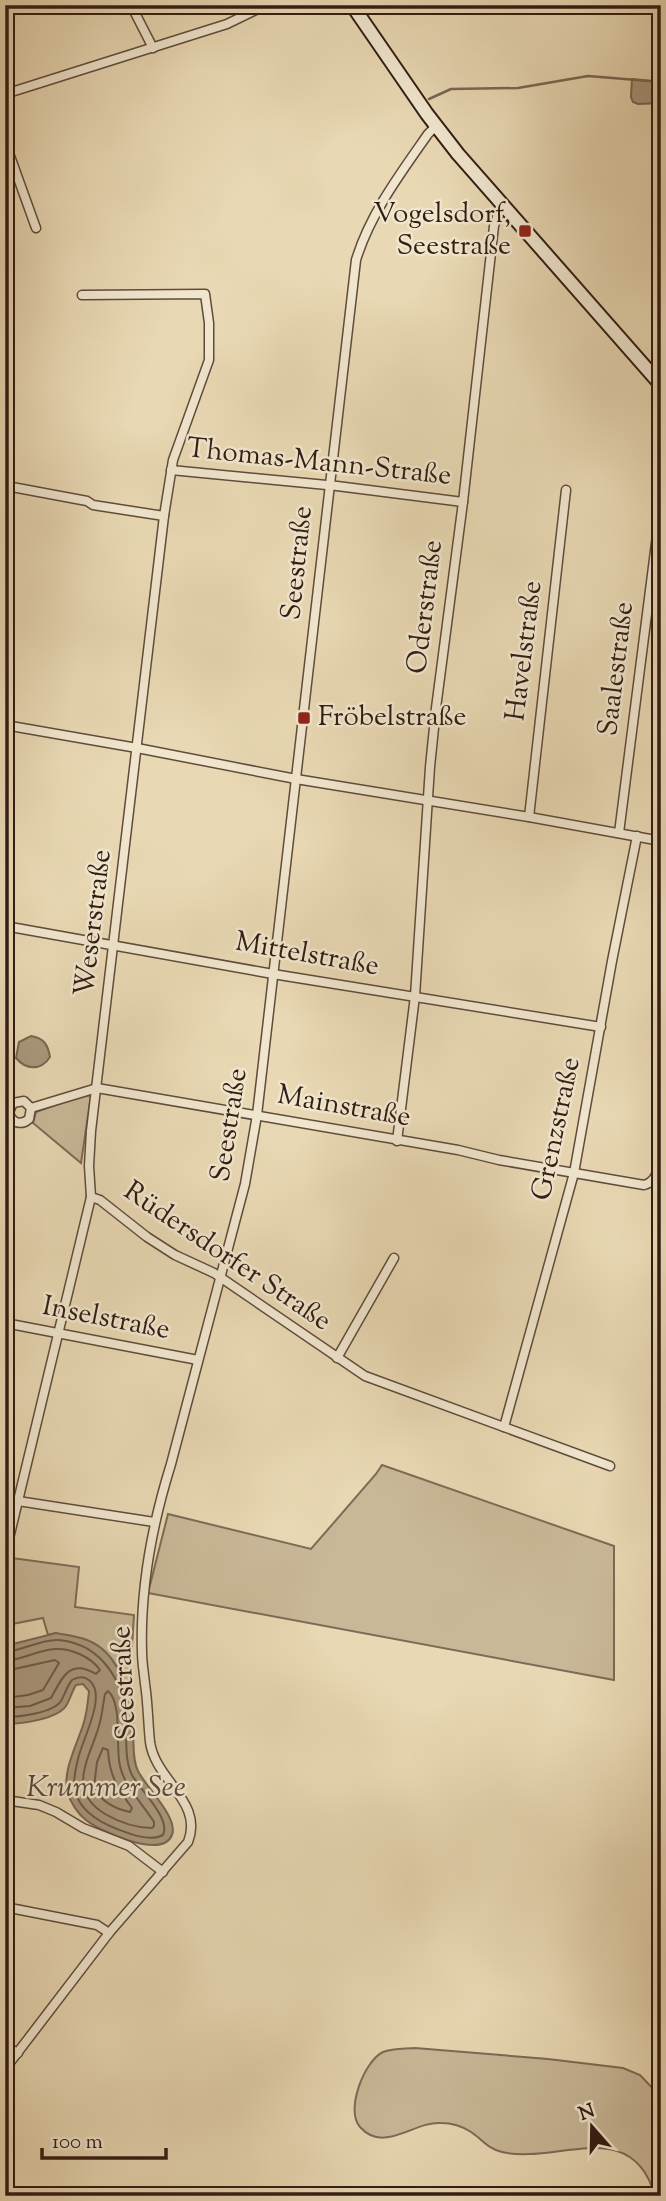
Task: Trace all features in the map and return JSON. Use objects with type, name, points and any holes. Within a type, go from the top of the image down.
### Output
[{"type":"main road","points":[[352,5],[436,126],[661,385]]},
{"type":"street","points":[[131,5],[153,48]]},
{"type":"street","points":[[5,94],[227,24],[266,5]]},
{"type":"street","name":"Seestraße","points":[[5,2069],[109,1933],[188,1842],[191,1833],[192,1822],[185,1802],[158,1765],[150,1745],[142,1642],[147,1563],[154,1522],[245,1184],[257,1115],[356,260],[365,233],[376,213],[423,141],[436,126]]},
{"type":"street","points":[[5,142],[36,228]]},
{"type":"street","name":"Oderstraße","points":[[397,1141],[415,996],[436,708],[463,502],[494,226],[498,214],[505,208]]},
{"type":"street","name":"Weserstraße","points":[[5,1555],[91,1197],[89,1166],[97,1088],[164,516],[171,470],[209,359],[209,323],[205,294],[82,295]]},
{"type":"street","name":"Thomas-Mann-Straße","points":[[171,470],[463,502]]},
{"type":"street","points":[[5,491],[12,487],[88,501],[93,505],[164,516]]},
{"type":"street","name":"Havelstraße","points":[[529,817],[566,490]]},
{"type":"street","name":"Saalestraße","points":[[619,833],[660,512]]},
{"type":"street","points":[[5,725],[296,779],[661,841]]},
{"type":"street","name":"Grenzstraße","points":[[504,1427],[574,1173],[637,836]]},
{"type":"street","name":"Mittelstraße","points":[[5,926],[273,974],[601,1027]]},
{"type":"street","name":"Mainstraße","points":[[31,1108],[97,1088],[644,1185],[650,1184],[654,1179],[661,1157]]},
{"type":"street","points":[[5,1095],[13,1103]]},
{"type":"street","points":[[23,1101],[31,1108],[29,1119],[24,1123],[17,1123],[7,1117],[13,1103],[23,1101]]},
{"type":"street","name":"Rüdersdorfer Straße","points":[[91,1197],[100,1199],[175,1255],[221,1278],[365,1376],[610,1466]]},
{"type":"street","name":"Rüdersdorfer Straße","points":[[337,1358],[394,1258]]},
{"type":"street","name":"Inselstraße","points":[[5,1323],[198,1360]]},
{"type":"street","points":[[5,1499],[154,1522]]},
{"type":"street","points":[[5,1800],[39,1805],[56,1812],[83,1829],[129,1846],[163,1872]]},
{"type":"street","points":[[5,1907],[97,1925],[109,1933]]},
{"type":"street","points":[[5,2046],[18,2053]]},
{"type":"shaded area","points":[[91,1095],[81,1163],[33,1123],[36,1112]]},
{"type":"shaded area","points":[[382,1465],[614,1546],[614,1680],[148,1593],[168,1514],[311,1549]]},
{"type":"shaded area","points":[[12,1558],[79,1567],[75,1607],[134,1615],[129,1693],[117,1669],[56,1633],[48,1635],[43,1618],[7,1625],[6,1585]]},
{"type":"shaded area","points":[[415,2048],[623,2068],[640,2075],[661,2097],[661,2196],[655,2196],[644,2171],[629,2156],[610,2149],[590,2148],[523,2154],[502,2152],[464,2128],[445,2123],[431,2124],[389,2137],[369,2134],[356,2120],[356,2099],[363,2075],[383,2052]]},
{"type":"water","points":[[632,79],[661,82],[661,103],[633,102]]},
{"type":"water","points":[[31,1036],[42,1040],[50,1057],[38,1067],[24,1065],[16,1058],[19,1042]]},
{"type":"water","name":"Krummer See","points":[[56,1633],[99,1646],[116,1665],[130,1703],[136,1766],[171,1820],[172,1835],[166,1842],[144,1844],[116,1836],[86,1820],[71,1801],[66,1785],[67,1776],[87,1710],[89,1691],[83,1684],[76,1685],[66,1706],[55,1714],[28,1722],[5,1723],[5,1646]]},
{"type":"waterway","points":[[429,99],[451,89],[518,88],[588,76],[661,82]]},
{"type":"place","name":"Vogelsdorf, Seestraße","points":[[525,231]]},
{"type":"place","name":"Fröbelstraße","points":[[304,718]]}]
